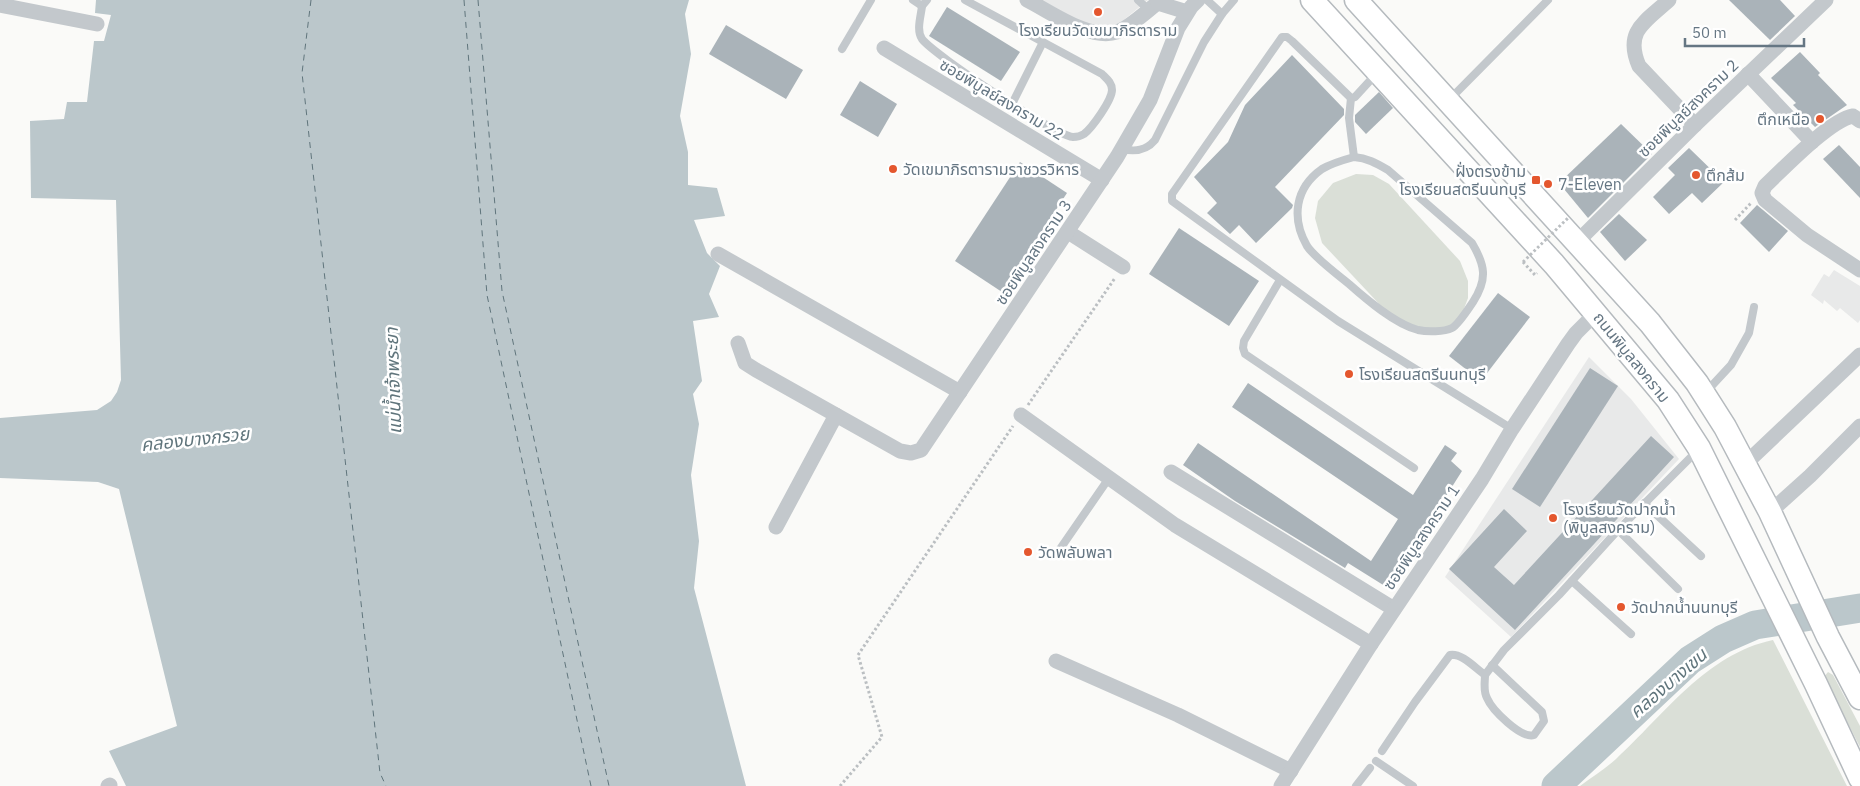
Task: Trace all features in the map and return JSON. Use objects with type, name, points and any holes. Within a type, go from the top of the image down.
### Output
[{"type":"main road","name":"ถนนพิบูลสงคราม","points":[[1312,0],[1378,72],[1544,270],[1596,313],[1668,400],[1699,448],[1776,602],[1860,778]]},
{"type":"main road","name":"ถนนพิบูลสงคราม","points":[[1356,0],[1650,323],[1704,394],[1725,427],[1770,512],[1828,637],[1860,698]]},
{"type":"main road","points":[[1544,270],[1576,242]]},
{"type":"main road","points":[[1596,313],[1621,292]]},
{"type":"street","points":[[1027,0],[1084,30],[1106,35],[1119,32],[1152,3],[1187,12]]},
{"type":"street","name":"ซอยพิบูลสงคราม 3","points":[[836,415],[900,451],[911,453],[921,450],[1068,232],[1122,148],[1150,100],[1178,28],[1187,12],[1198,0]]},
{"type":"street","points":[[1668,0],[1639,28],[1632,45],[1634,55],[1639,66],[1695,125]]},
{"type":"street","name":"ซอยพิบูลย์สงคราม 2","points":[[1576,242],[1826,0]]},
{"type":"street","points":[[3,4],[97,24]]},
{"type":"street","name":"ซอยพิบูลย์สงคราม 22","points":[[884,48],[1102,180]]},
{"type":"street","points":[[1748,74],[1812,142]]},
{"type":"street","points":[[1860,121],[1853,116],[1846,117],[1812,142],[1766,186],[1762,193],[1765,200],[1807,235],[1860,270]]},
{"type":"street","points":[[1068,232],[1123,268]]},
{"type":"street","points":[[718,254],[960,392]]},
{"type":"street","name":"ซอยพิบูลสงคราม 1","points":[[1281,786],[1371,644],[1482,479],[1512,429],[1568,344],[1596,313]]},
{"type":"street","points":[[738,343],[745,363],[836,415],[776,527]]},
{"type":"street","points":[[1744,465],[1860,355]]},
{"type":"street","points":[[1021,415],[1175,525],[1371,644]]},
{"type":"street","points":[[1770,512],[1810,476],[1860,426]]},
{"type":"street","points":[[1171,472],[1394,609]]},
{"type":"street","points":[[1056,661],[1178,715],[1290,771]]},
{"type":"lane","points":[[842,49],[871,0]]},
{"type":"lane","points":[[912,0],[925,3],[919,28],[922,39],[933,49],[1012,104],[1056,130],[1072,137],[1085,133],[1107,105],[1112,90],[1110,82],[1102,74],[965,0]]},
{"type":"lane","points":[[1207,0],[1222,14]]},
{"type":"lane","points":[[1122,148],[1130,151],[1143,150],[1155,140],[1204,42],[1222,14],[1234,0]]},
{"type":"lane","points":[[1448,100],[1548,0]]},
{"type":"lane","points":[[1351,98],[1287,37],[1282,37],[1171,196],[1174,204],[1369,342],[1512,429]]},
{"type":"lane","points":[[1012,104],[1043,42]]},
{"type":"lane","points":[[1351,98],[1356,97],[1378,72]]},
{"type":"lane","points":[[1351,98],[1349,118],[1354,157]]},
{"type":"lane","points":[[1354,157],[1364,157],[1388,170],[1472,243],[1481,262],[1484,277],[1482,288],[1453,328],[1419,330],[1396,320],[1362,295],[1308,248],[1296,216],[1297,204],[1301,194],[1312,178],[1322,170],[1332,164],[1354,157]]},
{"type":"lane","points":[[1280,280],[1244,341],[1243,348],[1245,354],[1414,468]]},
{"type":"lane","points":[[1704,394],[1736,357],[1749,333],[1754,307]]},
{"type":"lane","points":[[1492,665],[1542,712],[1544,721],[1534,735],[1526,735],[1491,708],[1485,695],[1485,674],[1492,665],[1504,650],[1699,448]]},
{"type":"lane","points":[[1060,549],[1109,478]]},
{"type":"lane","points":[[1644,503],[1701,556]]},
{"type":"lane","points":[[1618,530],[1678,589]]},
{"type":"lane","points":[[1572,580],[1631,634]]},
{"type":"lane","points":[[1382,751],[1450,655],[1456,654],[1461,656],[1485,674]]},
{"type":"lane","points":[[1376,761],[1413,786]]},
{"type":"lane","points":[[1356,786],[1370,768]]},
{"type":"path","points":[[1544,270],[1523,262],[1568,218]]},
{"type":"path","points":[[840,786],[882,737],[858,655],[1123,268]]},
{"type":"shaded area","name":"โรงเรียนวัดเขมาภิรตาราม","points":[[1041,0],[1148,0],[1120,23],[1109,28],[1085,24]]},
{"type":"shaded area","points":[[1356,174],[1373,175],[1389,184],[1460,261],[1468,281],[1468,298],[1462,314],[1449,329],[1437,331],[1397,323],[1322,243],[1315,218],[1318,201],[1333,183]]},
{"type":"shaded area","points":[[1834,270],[1860,286],[1860,320],[1858,323],[1840,308],[1837,311],[1824,300],[1823,304],[1811,295],[1824,274],[1829,277]]},
{"type":"shaded area","name":"โรงเรียนวัดปากน้ำ (พิบูลสงคราม)","points":[[1589,357],[1631,399],[1679,459],[1511,637],[1445,577]]},
{"type":"shaded area","points":[[1773,640],[1847,786],[1580,786],[1616,759],[1687,688],[1707,672],[1727,658],[1749,647]]},
{"type":"shaded area","points":[[1828,672],[1833,675],[1860,726],[1860,747],[1824,677]]},
{"type":"water","points":[[96,0],[689,0],[685,14],[691,54],[680,116],[688,152],[688,185],[717,188],[725,216],[694,220],[707,253],[720,266],[709,294],[719,317],[693,321],[702,381],[693,394],[699,424],[691,475],[699,541],[694,588],[746,786],[126,786],[109,751],[177,726],[119,489],[98,482],[0,478],[0,418],[97,410],[111,401],[117,392],[121,380],[116,200],[31,198],[30,121],[64,119],[67,102],[87,102],[94,41],[104,41],[111,15],[95,13]]},
{"type":"building","points":[[1729,0],[1780,0],[1795,16],[1770,40]]},
{"type":"building","points":[[947,7],[1020,52],[1001,81],[929,36]]},
{"type":"building","points":[[726,25],[803,70],[786,99],[709,54]]},
{"type":"building","points":[[1800,52],[1820,73],[1818,75],[1847,105],[1815,127],[1793,105],[1796,103],[1771,78]]},
{"type":"building","points":[[1292,55],[1344,109],[1344,115],[1275,187],[1293,205],[1292,208],[1256,243],[1239,225],[1230,234],[1207,213],[1217,203],[1194,177],[1228,142],[1245,105]]},
{"type":"building","points":[[860,81],[897,104],[878,137],[840,115]]},
{"type":"building","points":[[1379,92],[1393,108],[1366,134],[1355,122],[1355,115]]},
{"type":"building","points":[[1621,124],[1652,154],[1588,218],[1559,183]]},
{"type":"building","points":[[1839,145],[1860,167],[1860,198],[1823,159]]},
{"type":"building","name":"ตึกส้ม","points":[[1689,148],[1724,182],[1702,203],[1692,193],[1669,214],[1653,197],[1675,175],[1668,168]]},
{"type":"building","points":[[1020,162],[1067,193],[1002,292],[955,261]]},
{"type":"building","points":[[1757,205],[1788,231],[1769,252],[1740,223]]},
{"type":"building","points":[[1619,214],[1647,240],[1625,261],[1600,232]]},
{"type":"building","points":[[1179,228],[1259,281],[1229,326],[1149,274]]},
{"type":"building","points":[[1498,293],[1530,317],[1481,381],[1449,356]]},
{"type":"building","points":[[1590,368],[1618,386],[1540,507],[1512,489]]},
{"type":"building","points":[[1248,383],[1413,495],[1445,445],[1457,453],[1451,461],[1462,471],[1388,588],[1348,563],[1345,568],[1235,501],[1183,465],[1198,443],[1371,561],[1398,519],[1232,407]]},
{"type":"building","points":[[1651,436],[1674,457],[1515,630],[1449,569],[1504,509],[1527,531],[1494,567],[1514,585]]},
{"type":"waterway","name":"คลองบางเขน","points":[[1556,786],[1690,660],[1723,639],[1755,625],[1860,608]]},
{"type":"ferry route","points":[[311,0],[302,73],[380,773],[386,786]]},
{"type":"ferry route","points":[[464,0],[487,295],[591,786]]},
{"type":"ferry route","points":[[478,0],[502,291],[609,786]]},
{"type":"place","name":"โรงเรียนวัดเขมาภิรตาราม","points":[[1098,12]]},
{"type":"place","name":"ตึกเหนือ","points":[[1820,119]]},
{"type":"place","name":"วัดเขมาภิรตารามราชวรวิหาร","points":[[893,169]]},
{"type":"place","name":"ตึกส้ม","points":[[1696,175]]},
{"type":"place","name":"ฝั่งตรงข้าม โรงเรียนสตรีนนทบุรี","points":[[1536,180]]},
{"type":"place","name":"7-Eleven","points":[[1548,184]]},
{"type":"place","name":"โรงเรียนสตรีนนทบุรี","points":[[1349,374]]},
{"type":"place","name":"โรงเรียนวัดปากน้ำ (พิบูลสงคราม)","points":[[1553,518]]},
{"type":"place","name":"วัดพลับพลา","points":[[1028,552]]},
{"type":"place","name":"วัดปากน้ำนนทบุรี","points":[[1621,607]]},
{"type":"water label","name":"แม่น้ำเจ้าพระยา","points":[[393,381]]},
{"type":"water label","name":"คลองบางกรวย","points":[[195,439]]}]
